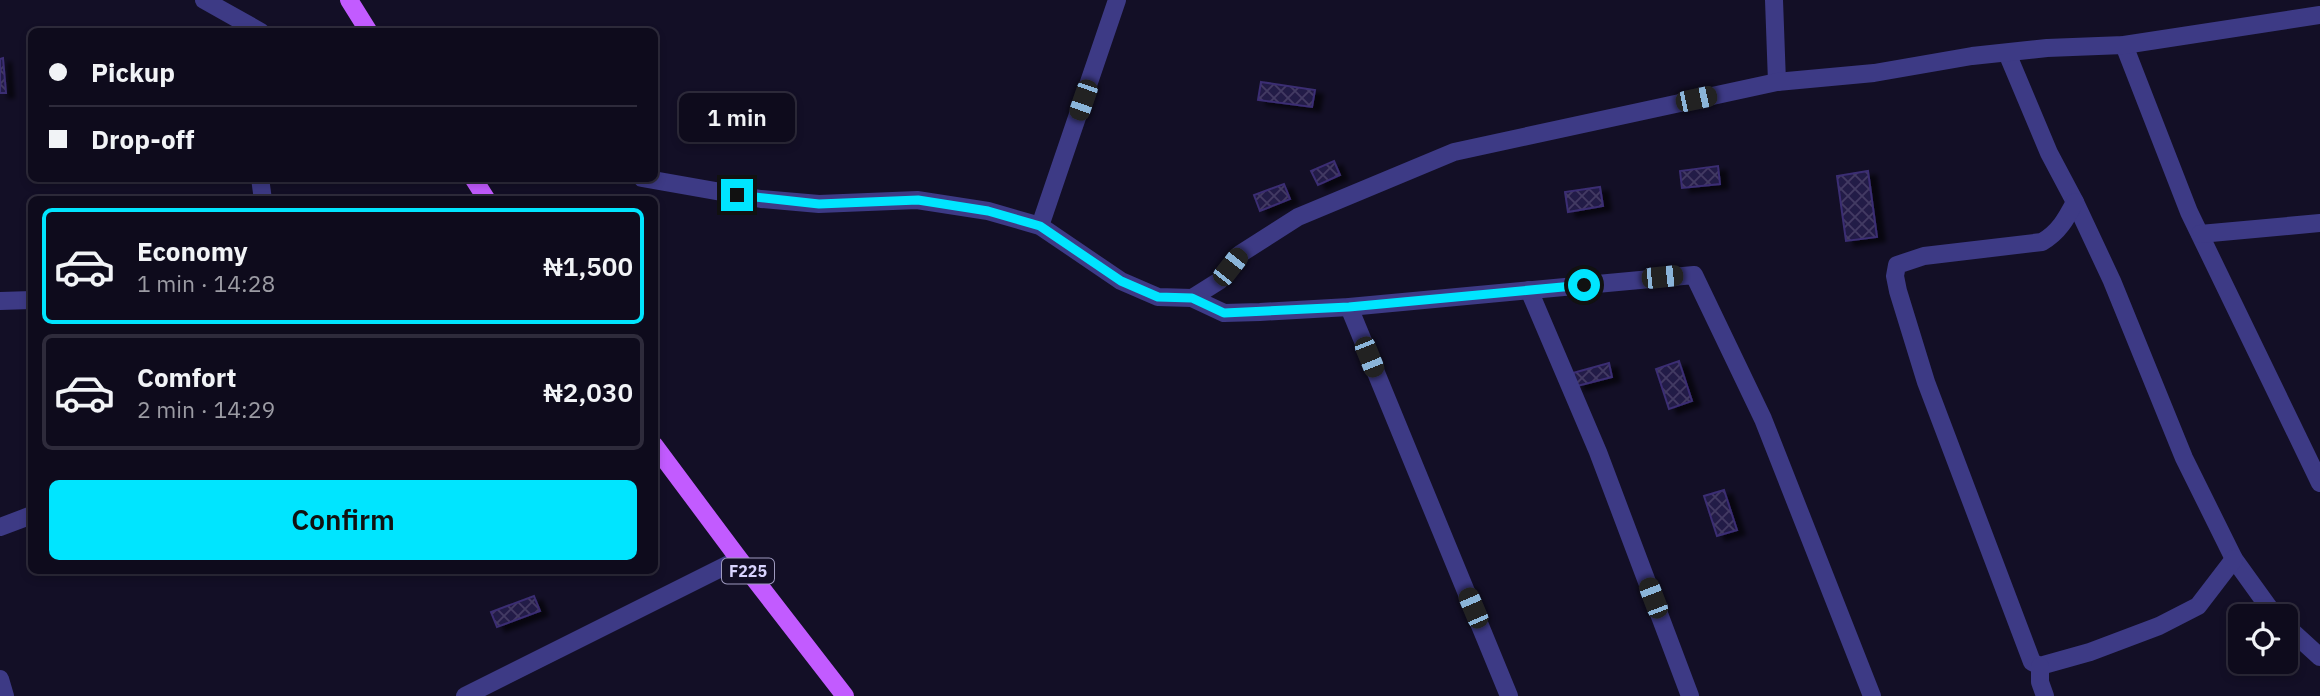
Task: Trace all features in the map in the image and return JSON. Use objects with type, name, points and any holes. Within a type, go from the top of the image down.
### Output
[{"type":"main road","points":[[349,0],[366,28]]},
{"type":"main road","name":"F225","points":[[658,450],[845,696]]},
{"type":"street","points":[[204,0],[254,28]]},
{"type":"street","points":[[1040,226],[1117,0]]},
{"type":"street","points":[[1774,0],[1777,82]]},
{"type":"street","points":[[1192,298],[1219,281],[1240,254],[1298,217],[1454,152],[1777,82],[1874,73],[1972,56],[2048,48],[2124,46],[2320,15]]},
{"type":"street","points":[[2124,46],[2189,212],[2320,483]]},
{"type":"street","points":[[2007,53],[2049,153],[2076,202],[2112,281],[2183,458],[2234,559],[2266,604]]},
{"type":"street","points":[[658,181],[761,199],[807,203],[918,200],[988,211],[1040,226],[1121,281],[1158,297],[1192,298],[1224,313],[1349,307],[1694,275],[1763,419],[1872,696]]},
{"type":"street","points":[[2076,202],[2063,225],[2054,235],[2042,242],[1924,256],[1898,265],[1895,276],[1926,382],[2032,662],[2040,666],[2090,652],[2159,626],[2198,606],[2234,559]]},
{"type":"street","points":[[2200,234],[2320,223]]},
{"type":"street","points":[[1529,290],[1598,452],[1690,696]]},
{"type":"street","points":[[0,301],[28,300]]},
{"type":"street","points":[[1349,307],[1509,696]]},
{"type":"street","points":[[0,527],[28,516]]},
{"type":"street","points":[[465,696],[739,559]]},
{"type":"street","points":[[2298,637],[2320,657]]},
{"type":"street","points":[[2040,666],[2040,682],[2045,696]]},
{"type":"street","points":[[0,679],[5,696]]},
{"type":"building","points":[[3,58],[6,93],[0,93],[0,59]]},
{"type":"building","points":[[1261,82],[1315,90],[1312,107],[1258,100]]},
{"type":"building","points":[[1334,161],[1340,175],[1318,185],[1311,171]]},
{"type":"building","points":[[1718,166],[1720,184],[1682,188],[1680,171]]},
{"type":"building","points":[[1868,171],[1877,237],[1846,241],[1837,176]]},
{"type":"building","points":[[1284,184],[1290,199],[1260,211],[1254,195]]},
{"type":"building","points":[[1600,187],[1603,206],[1568,212],[1565,192]]},
{"type":"building","points":[[1679,361],[1692,401],[1669,409],[1656,369]]},
{"type":"building","points":[[1609,363],[1612,377],[1577,386],[1573,373]]},
{"type":"building","points":[[1724,490],[1737,530],[1717,536],[1704,496]]},
{"type":"building","points":[[534,596],[540,611],[497,627],[491,612]]},
{"type":"route","points":[[737,195],[819,204],[918,200],[988,211],[1040,226],[1121,281],[1158,297],[1192,298],[1224,313],[1349,307],[1584,285]]}]
